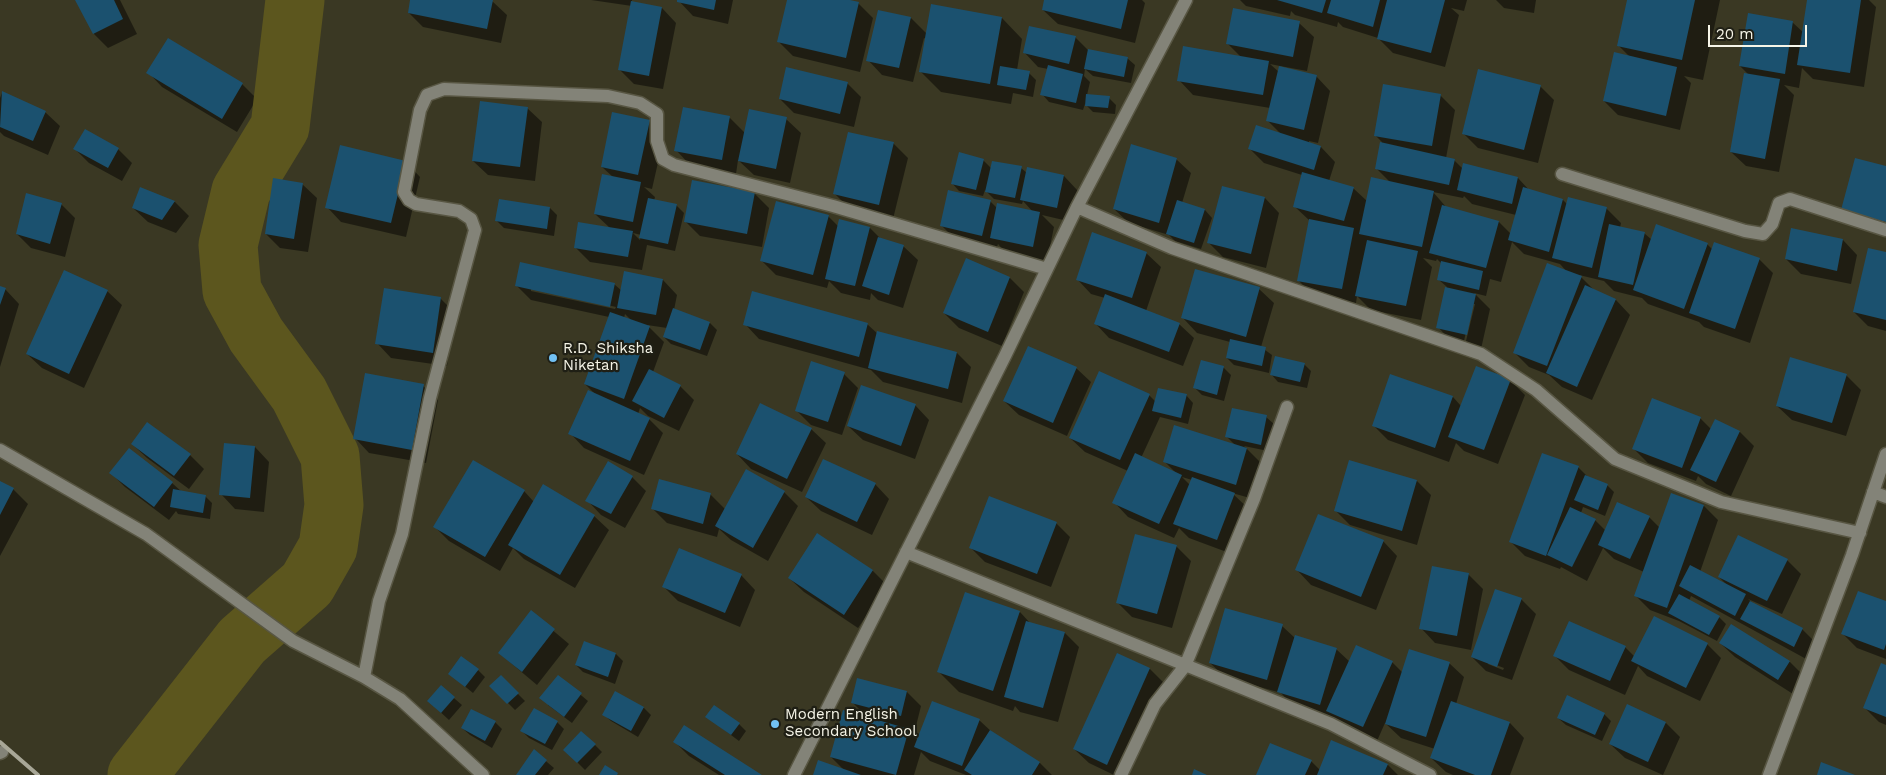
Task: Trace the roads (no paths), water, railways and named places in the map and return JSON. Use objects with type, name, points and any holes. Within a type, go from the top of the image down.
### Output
[{"type":"street","points":[[794,775],[1077,207],[1186,0]]},
{"type":"street","points":[[364,677],[379,601],[402,534],[430,398],[475,230],[471,219],[459,211],[416,204],[409,200],[404,192],[420,110],[427,96],[444,89],[608,96],[640,103],[657,114],[657,141],[663,159],[674,165],[833,206],[1047,269]]},
{"type":"street","points":[[1562,174],[1745,231],[1763,234],[1772,224],[1779,203],[1790,199],[1886,230]]},
{"type":"street","points":[[1077,207],[1172,248],[1481,354],[1536,390],[1615,458],[1721,502],[1860,533]]},
{"type":"street","points":[[1121,775],[1155,704],[1185,666],[1254,500],[1287,407]]},
{"type":"street","points":[[0,450],[175,553],[293,641],[364,677],[400,699],[483,775]]},
{"type":"street","points":[[1769,775],[1860,533],[1886,454]]},
{"type":"street","points":[[1873,492],[1886,497]]},
{"type":"street","points":[[906,552],[1331,724],[1430,775]]},
{"type":"waterway","points":[[137,775],[242,641],[307,584],[328,547],[334,505],[330,456],[299,394],[256,335],[232,291],[228,245],[241,191],[280,127],[295,0]]},
{"type":"railway","points":[[0,742],[38,775]]},
{"type":"place","name":"R.D. Shiksha Niketan","points":[[553,358]]},
{"type":"place","name":"Modern English Secondary School","points":[[775,724]]}]
